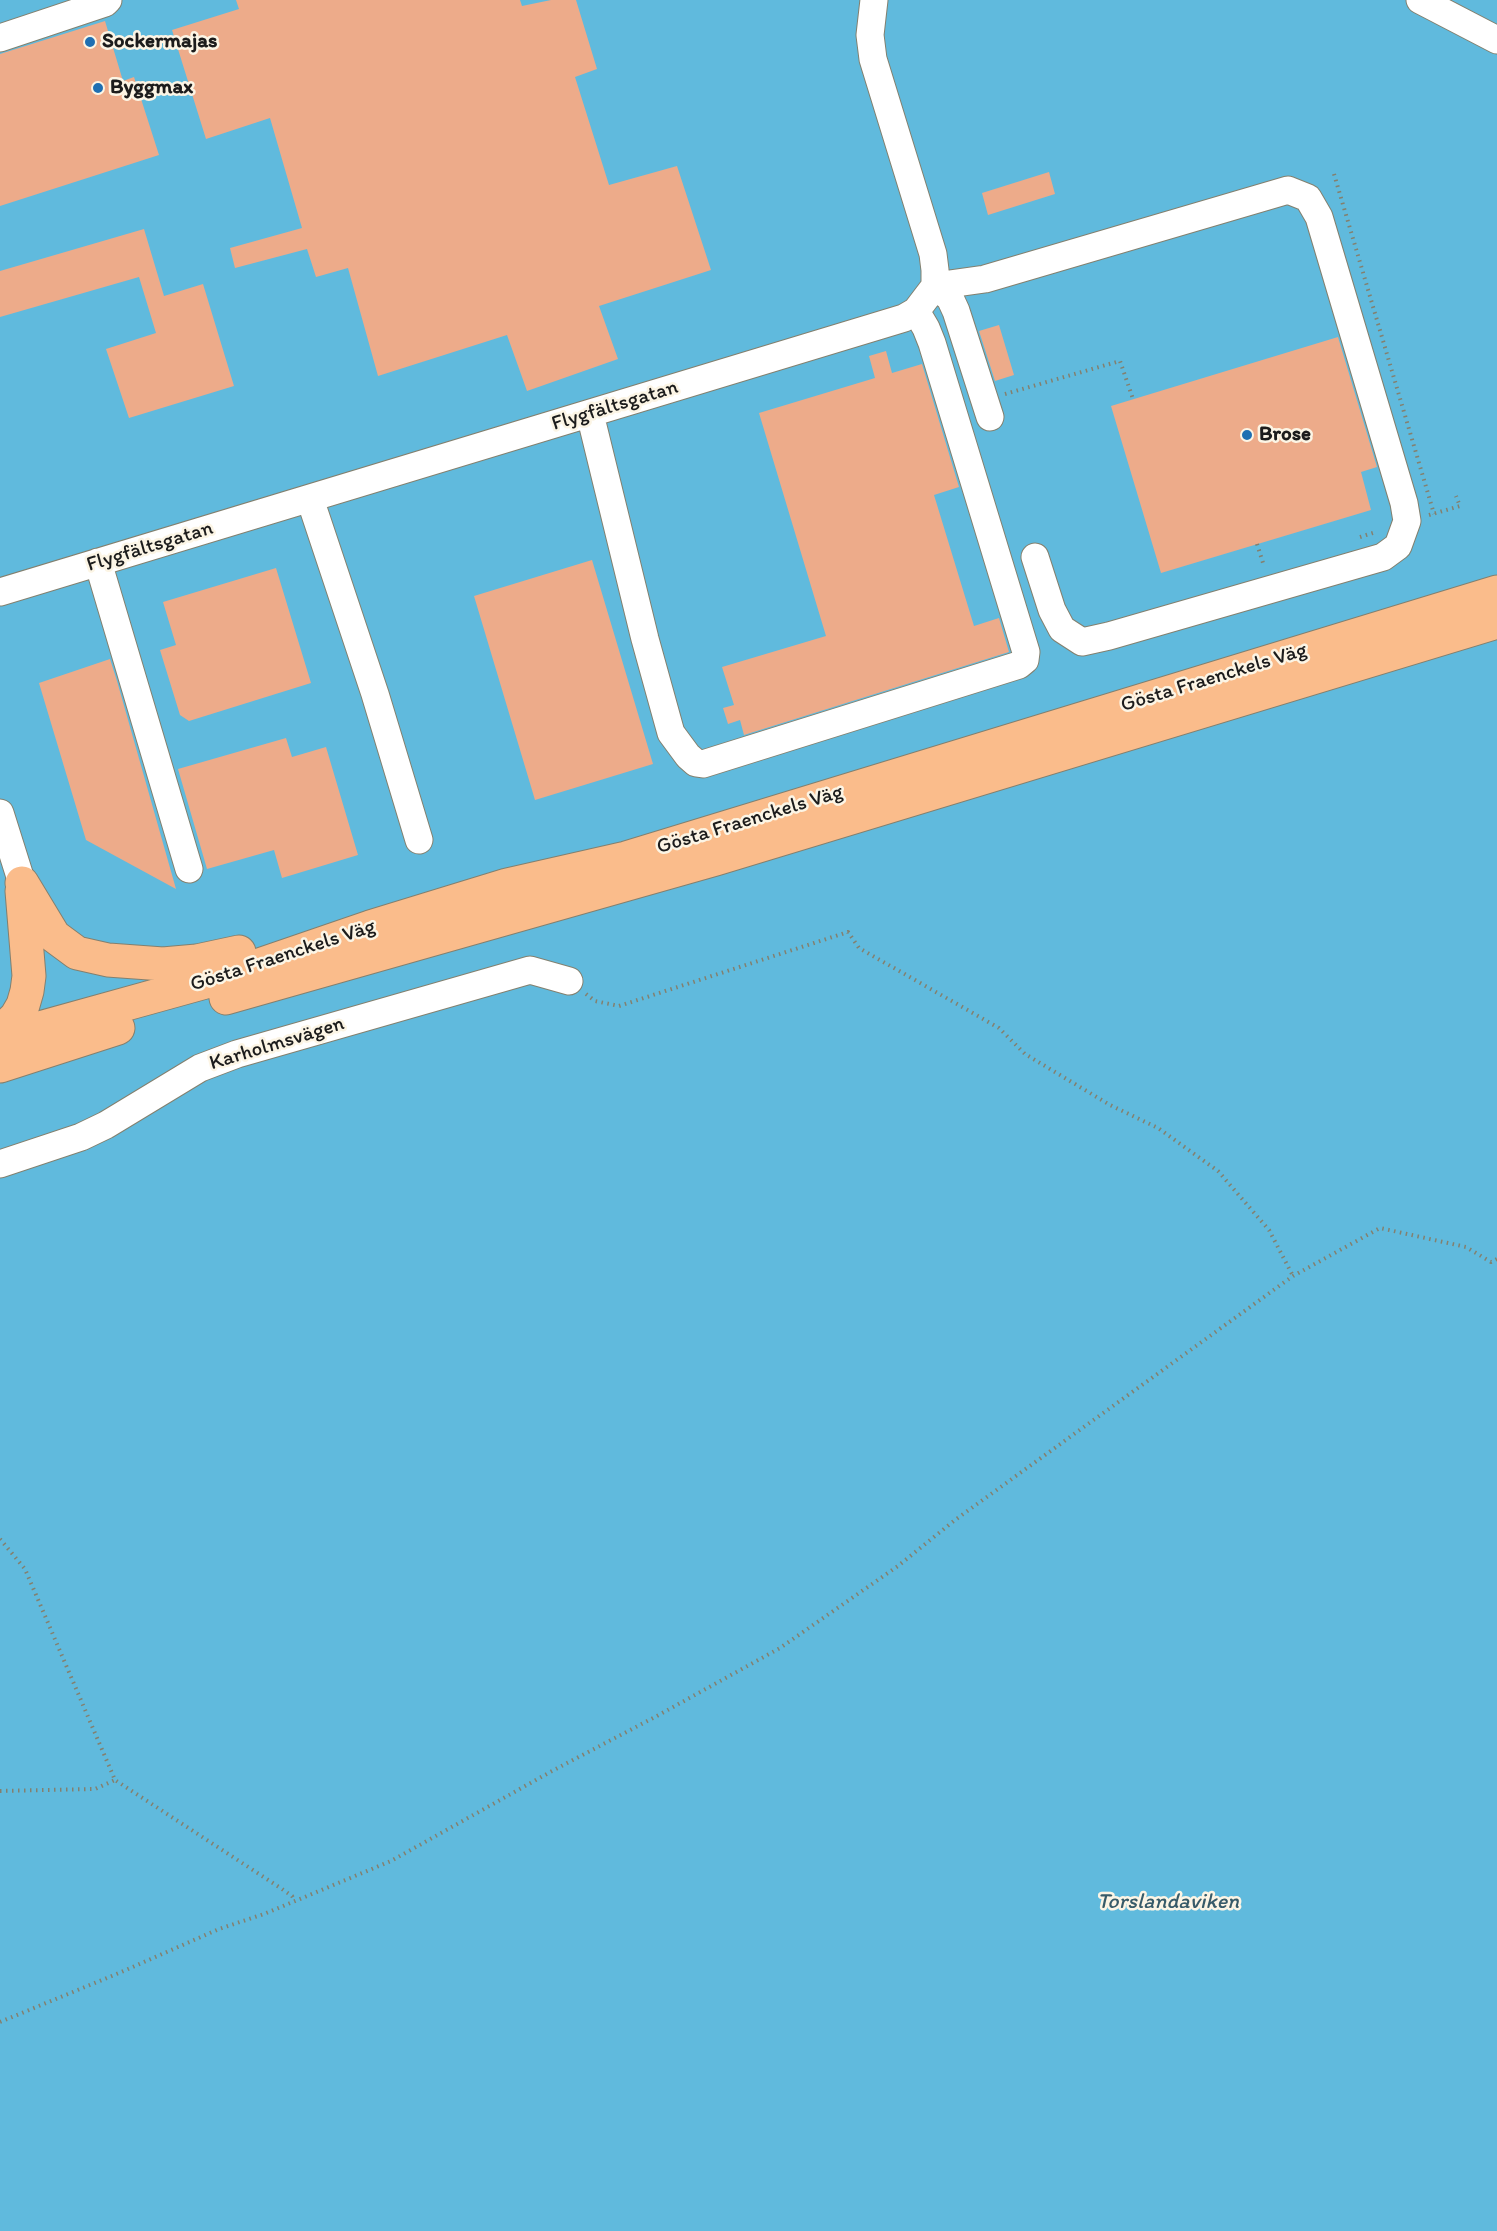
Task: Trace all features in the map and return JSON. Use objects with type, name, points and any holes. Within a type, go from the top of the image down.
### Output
[{"type":"main road","name":"Gösta Fraenckels Väg","points":[[0,1039],[227,976],[370,927],[507,885],[626,858],[1497,592]]},
{"type":"main road","name":"Gösta Fraenckels Väg","points":[[0,1066],[139,1022],[726,855],[1497,622]]},
{"type":"main road","points":[[21,883],[49,928],[60,941],[77,953],[108,960],[163,964],[197,960],[225,956],[291,936],[326,929],[370,927]]},
{"type":"main road","points":[[0,1032],[16,1017],[27,991],[29,976],[21,883]]},
{"type":"street","points":[[0,38],[105,3],[108,0]]},
{"type":"street","points":[[874,0],[870,35],[873,59],[933,254],[935,286],[950,298],[956,311],[987,408]]},
{"type":"street","points":[[1420,0],[1497,40]]},
{"type":"street","points":[[935,286],[985,279],[1288,189],[1308,198],[1319,217],[1404,503],[1407,521],[1398,546],[1383,557],[1082,642],[1062,629],[1052,610],[1035,557]]},
{"type":"street","name":"Flygfältsgatan","points":[[0,592],[904,318],[916,311],[935,286]]},
{"type":"street","points":[[590,414],[645,639],[671,733],[696,763],[703,764],[1019,665],[1025,660],[1026,652],[932,343],[916,311]]},
{"type":"street","points":[[310,499],[375,694],[419,840]]},
{"type":"street","points":[[98,562],[189,869]]},
{"type":"street","points":[[0,813],[21,883]]},
{"type":"street","name":"Karholmsvägen","points":[[0,1164],[81,1137],[123,1115],[200,1068],[237,1054],[530,970],[569,981]]},
{"type":"path","points":[[1334,174],[1434,514]]},
{"type":"path","points":[[987,408],[1120,361],[1132,399]]},
{"type":"path","points":[[1257,544],[1264,566]]},
{"type":"path","points":[[569,981],[595,1001],[619,1006],[848,932],[859,948],[999,1028],[1025,1054],[1110,1105],[1158,1128],[1218,1171],[1269,1230],[1293,1276]]},
{"type":"path","points":[[0,2022],[219,1929],[264,1914],[391,1861],[780,1648],[898,1566],[955,1520],[1293,1276],[1380,1228],[1466,1247],[1491,1262],[1497,1259]]},
{"type":"path","points":[[0,1539],[25,1569],[115,1780],[282,1889],[295,1901]]},
{"type":"path","points":[[0,1791],[95,1789],[115,1780]]},
{"type":"water","name":"Torslandaviken","points":[[0,0],[1497,0],[1497,2231],[0,2231]]},
{"type":"building","points":[[236,0],[520,0],[522,6],[551,0],[576,0],[597,69],[575,77],[609,185],[677,166],[711,270],[599,306],[618,359],[527,391],[507,335],[378,376],[348,268],[316,277],[307,249],[235,268],[230,248],[302,228],[270,118],[206,139],[172,30],[239,9]]},
{"type":"building","points":[[105,21],[123,81],[134,77],[159,155],[0,206],[0,54]]},
{"type":"building","points":[[1049,172],[1055,194],[988,215],[982,193]]},
{"type":"building","points":[[144,229],[164,296],[203,284],[234,386],[129,418],[106,349],[156,333],[139,277],[0,317],[0,271]]},
{"type":"building","points":[[999,325],[1014,375],[995,381],[979,331]]},
{"type":"building","name":"Brose","points":[[1338,337],[1377,467],[1361,472],[1371,510],[1161,573],[1111,406]]},
{"type":"building","points":[[886,351],[892,373],[922,364],[959,487],[934,495],[974,626],[999,618],[1009,652],[744,735],[740,720],[728,724],[723,708],[734,705],[722,667],[826,636],[759,413],[875,378],[869,356]]},
{"type":"building","points":[[592,560],[653,764],[535,800],[474,596]]},
{"type":"building","points":[[276,568],[311,683],[189,721],[180,715],[160,650],[176,645],[163,602]]},
{"type":"building","points":[[110,659],[176,889],[86,840],[39,683]]},
{"type":"building","points":[[286,738],[292,757],[326,747],[358,855],[282,878],[274,850],[207,869],[178,769]]},
{"type":"place","name":"Sockermajas","points":[[90,42]]},
{"type":"place","name":"Byggmax","points":[[98,88]]},
{"type":"place","name":"Brose","points":[[1247,435]]}]
